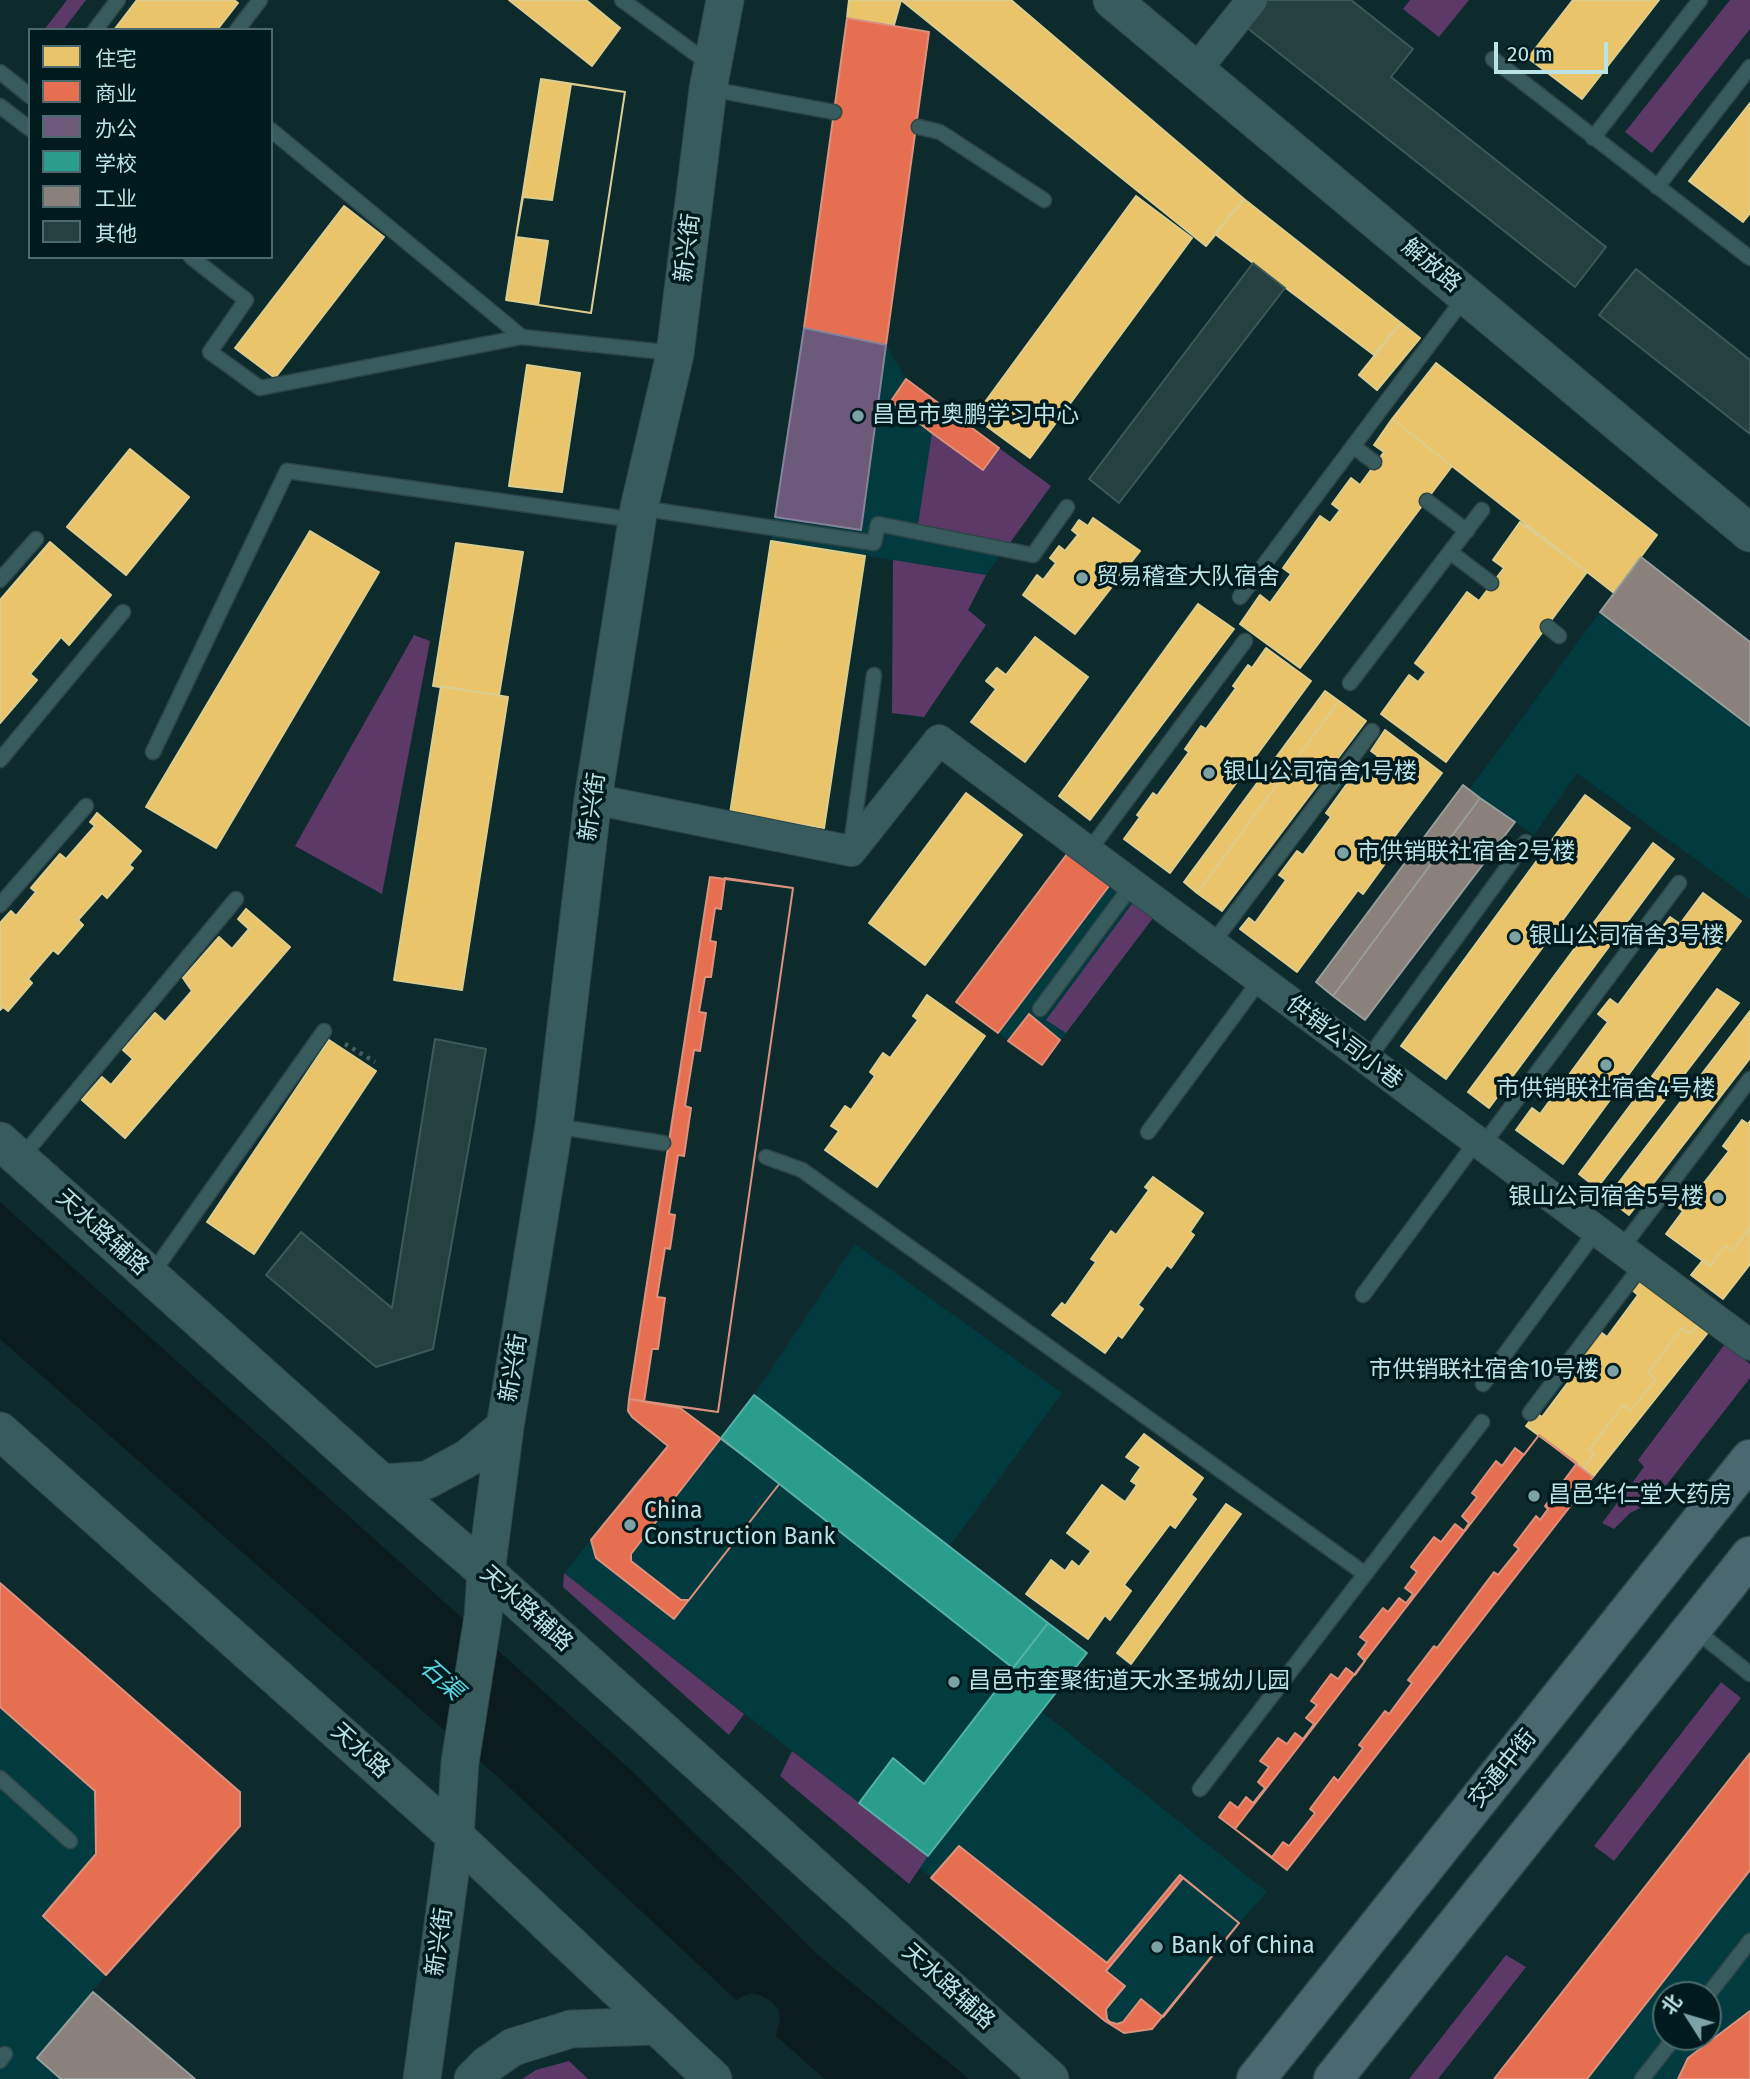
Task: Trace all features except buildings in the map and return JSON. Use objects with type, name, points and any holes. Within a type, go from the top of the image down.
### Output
[{"type":"main road","name":"交通中街","points":[[1256,2079],[1750,1459]]},
{"type":"main road","points":[[1333,2079],[1750,1556]]},
{"type":"street","name":"新兴街","points":[[422,2079],[455,1836],[460,1762],[482,1617],[505,1427],[554,1126],[593,799],[638,514],[676,354],[710,77],[725,0]]},
{"type":"street","name":"解放路","points":[[1112,0],[1750,533]]},
{"type":"street","points":[[1196,69],[1252,0]]},
{"type":"street","name":"供销公司小巷","points":[[851,851],[939,740],[1750,1345]]},
{"type":"street","points":[[593,799],[851,851]]},
{"type":"street","name":"天水路辅路","points":[[10,1150],[1051,2079]]},
{"type":"street","points":[[382,1483],[427,1480],[468,1458],[505,1427]]},
{"type":"street","name":"天水路","points":[[0,1431],[455,1836],[713,2079]]},
{"type":"street","points":[[473,2079],[487,2065],[513,2047],[571,2029],[655,2026]]},
{"type":"lane","points":[[97,28],[118,0]]},
{"type":"lane","points":[[239,28],[260,0]]},
{"type":"lane","points":[[622,0],[710,77],[834,112]]},
{"type":"lane","points":[[1593,138],[1700,0]]},
{"type":"lane","points":[[1493,60],[1750,258]]},
{"type":"lane","points":[[1657,187],[1750,67]]},
{"type":"lane","points":[[0,72],[28,94]]},
{"type":"lane","points":[[0,106],[28,127]]},
{"type":"lane","points":[[919,127],[940,131],[1044,200]]},
{"type":"lane","points":[[273,132],[522,337]]},
{"type":"lane","points":[[194,259],[246,300],[210,352],[260,388],[522,337],[676,354]]},
{"type":"lane","points":[[1240,597],[1466,295]]},
{"type":"lane","points":[[1353,446],[1374,462]]},
{"type":"lane","points":[[153,752],[287,471],[874,543],[878,524],[1033,555],[1067,507]]},
{"type":"lane","points":[[1427,501],[1467,531]]},
{"type":"lane","points":[[1350,683],[1482,510]]},
{"type":"lane","points":[[0,580],[36,539]]},
{"type":"lane","points":[[1450,552],[1491,583]]},
{"type":"lane","points":[[0,760],[123,612]]},
{"type":"lane","points":[[1088,852],[1245,641]]},
{"type":"lane","points":[[851,851],[874,675]]},
{"type":"lane","points":[[1212,944],[1372,731]]},
{"type":"lane","points":[[0,905],[86,806]]},
{"type":"lane","points":[[1367,1060],[1526,842]]},
{"type":"lane","points":[[1363,1295],[1679,883]]},
{"type":"lane","points":[[1040,1009],[1132,885]]},
{"type":"lane","points":[[10,1150],[236,899]]},
{"type":"lane","points":[[1148,1132],[1259,980]]},
{"type":"lane","points":[[150,1276],[324,1031]]},
{"type":"lane","points":[[1530,1413],[1750,1079]]},
{"type":"lane","points":[[554,1126],[663,1143]]},
{"type":"lane","points":[[766,1157],[802,1170],[1365,1574]]},
{"type":"lane","points":[[1483,1384],[1596,1231]]},
{"type":"lane","points":[[1200,1789],[1482,1422]]},
{"type":"lane","points":[[1692,1628],[1750,1674]]},
{"type":"lane","points":[[0,1778],[70,1842]]},
{"type":"lane","points":[[1719,1981],[1750,1941]]},
{"type":"lane","points":[[1642,2079],[1664,2051]]},
{"type":"path","points":[[324,1031],[375,1062]]},
{"type":"shaded area","points":[[67,0],[86,0],[65,28],[46,28]]},
{"type":"shaded area","points":[[1410,0],[1469,0],[1439,37],[1403,9]]},
{"type":"shaded area","points":[[1730,0],[1750,0],[1750,29],[1652,153],[1625,132]]},
{"type":"shaded area","points":[[804,328],[886,345],[906,379],[1051,486],[986,575],[771,541]]},
{"type":"shaded area","points":[[932,433],[983,469],[999,448],[1051,486],[1004,551],[917,531]]},
{"type":"shaded area","points":[[893,560],[986,575],[968,610],[986,625],[924,717],[892,713]]},
{"type":"shaded area","points":[[1600,612],[1750,726],[1750,899],[1577,773],[1534,835],[1469,790]]},
{"type":"shaded area","points":[[414,635],[430,641],[382,894],[295,846]]},
{"type":"shaded area","points":[[1067,854],[1153,918],[1042,1065],[956,1002]]},
{"type":"shaded area","points":[[1132,904],[1153,918],[1066,1033],[1046,1020]]},
{"type":"shaded area","points":[[855,1244],[1062,1393],[949,1547],[1087,1653],[1041,1711],[1267,1892],[1152,2029],[1124,2033],[1105,2021],[920,1868],[927,1856],[564,1573],[667,1446],[632,1417],[628,1411],[629,1399],[680,1408],[721,1438],[754,1395]]},
{"type":"shaded area","points":[[1725,1344],[1750,1364],[1750,1378],[1654,1501],[1630,1513],[1614,1529],[1602,1523],[1644,1467],[1638,1460]]},
{"type":"shaded area","points":[[564,1573],[744,1714],[729,1735],[563,1587]]},
{"type":"shaded area","points":[[0,1583],[240,1792],[240,1826],[106,1975],[37,2058],[61,2079],[0,2079]]},
{"type":"shaded area","points":[[1721,1682],[1741,1698],[1614,1861],[1594,1846]]},
{"type":"shaded area","points":[[792,1751],[928,1856],[909,1884],[780,1776]]},
{"type":"shaded area","points":[[1750,1753],[1750,2079],[1494,2079]]},
{"type":"shaded area","points":[[1506,1955],[1526,1967],[1438,2079],[1409,2079]]},
{"type":"shaded area","points":[[569,2061],[588,2079],[522,2079],[536,2070]]},
{"type":"water","name":"石渠","points":[[0,1202],[633,1772],[818,1955],[969,2079],[825,2079],[776,2036],[780,2020],[779,2010],[772,2002],[750,1993],[736,2000],[508,1786],[0,1339]]},
{"type":"place","name":"昌邑市奥鹏学习中心","points":[[858,416]]},
{"type":"place","name":"贸易稽查大队宿舍","points":[[1082,578]]},
{"type":"place","name":"银山公司宿舍1号楼","points":[[1209,773]]},
{"type":"place","name":"市供销联社宿舍2号楼","points":[[1343,853]]},
{"type":"place","name":"银山公司宿舍3号楼","points":[[1515,937]]},
{"type":"place","name":"市供销联社宿舍4号楼","points":[[1606,1065]]},
{"type":"place","name":"银山公司宿舍5号楼","points":[[1718,1198]]},
{"type":"place","name":"市供销联社宿舍10号楼","points":[[1613,1371]]},
{"type":"place","name":"昌邑华仁堂大药房","points":[[1534,1496]]},
{"type":"place","name":"China Construction Bank","points":[[630,1525]]},
{"type":"place","name":"昌邑市奎聚街道天水圣城幼儿园","points":[[954,1682]]},
{"type":"place","name":"Bank of China","points":[[1157,1947]]}]
